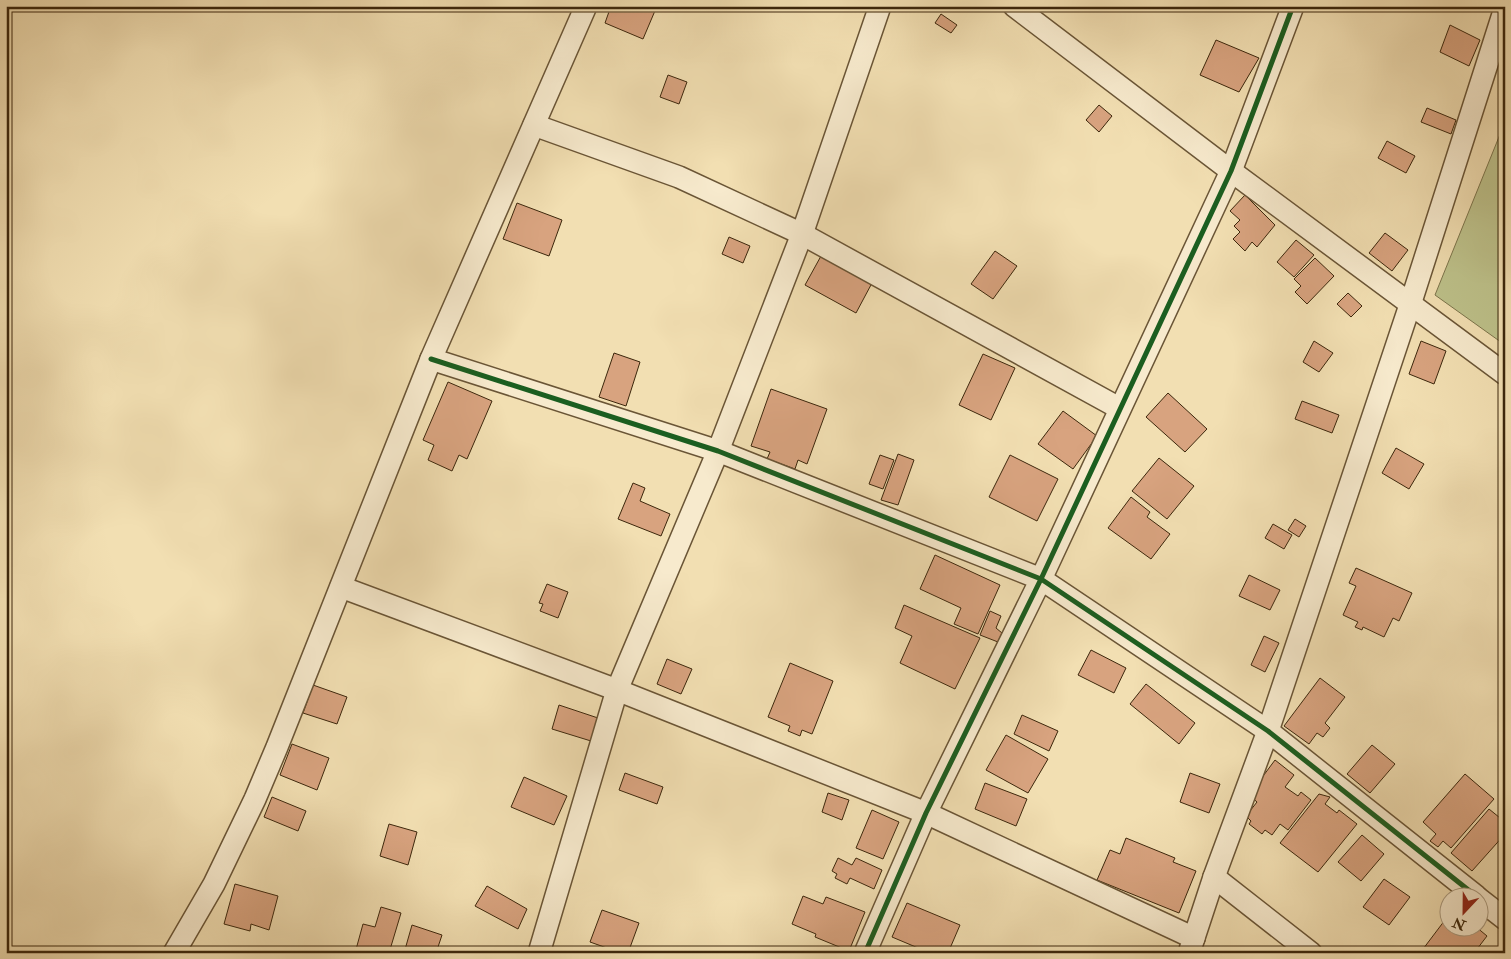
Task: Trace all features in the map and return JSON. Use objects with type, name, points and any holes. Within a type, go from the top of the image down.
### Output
[{"type":"street","points":[[174,953],[214,884],[278,747],[431,359],[586,6]]},
{"type":"street","points":[[538,953],[617,690],[718,451],[802,234],[880,6]]},
{"type":"street","points":[[1014,6],[1231,171],[1505,374]]},
{"type":"street","points":[[865,953],[926,813],[1041,579],[1231,171],[1293,6]]},
{"type":"street","points":[[341,587],[617,690],[926,813],[1192,945],[1214,877],[1268,731],[1410,304],[1500,9]]},
{"type":"street","points":[[534,125],[679,177],[802,234],[1119,408]]},
{"type":"street","points":[[431,359],[718,451],[1041,579],[1268,731],[1463,886]]},
{"type":"street","points":[[1214,877],[1311,953]]},
{"type":"street","points":[[1488,906],[1505,919]]},
{"type":"green space","points":[[1505,122],[1505,345],[1435,295]]},
{"type":"building","points":[[611,6],[657,6],[643,39],[605,23]]},
{"type":"building","points":[[941,14],[957,25],[951,33],[935,23]]},
{"type":"building","points":[[1450,25],[1480,40],[1469,66],[1440,52]]},
{"type":"building","points":[[1216,40],[1259,58],[1239,92],[1200,75]]},
{"type":"building","points":[[668,75],[687,82],[679,104],[660,97]]},
{"type":"building","points":[[1099,105],[1112,116],[1099,132],[1086,120]]},
{"type":"building","points":[[1427,108],[1456,120],[1451,134],[1421,122]]},
{"type":"building","points":[[1387,141],[1415,156],[1406,173],[1378,158]]},
{"type":"building","points":[[1245,195],[1275,225],[1257,247],[1252,242],[1245,251],[1233,239],[1240,232],[1234,226],[1240,220],[1230,211]]},
{"type":"building","points":[[517,203],[562,220],[549,256],[503,239]]},
{"type":"building","points":[[1385,233],[1408,250],[1392,271],[1369,253]]},
{"type":"building","points":[[729,237],[750,246],[743,263],[722,254]]},
{"type":"building","points":[[1296,240],[1314,255],[1294,277],[1277,262]]},
{"type":"building","points":[[995,251],[1017,266],[993,299],[971,284]]},
{"type":"building","points":[[821,256],[872,283],[856,313],[805,285]]},
{"type":"building","points":[[1315,258],[1334,276],[1307,304],[1295,292],[1301,286],[1294,279]]},
{"type":"building","points":[[1348,293],[1362,306],[1351,317],[1337,304]]},
{"type":"building","points":[[1314,341],[1333,353],[1319,372],[1303,362]]},
{"type":"building","points":[[1421,341],[1446,351],[1434,384],[1409,374]]},
{"type":"building","points":[[614,353],[640,362],[626,406],[599,397]]},
{"type":"building","points":[[983,354],[1015,368],[991,420],[959,405]]},
{"type":"building","points":[[448,382],[492,401],[467,459],[459,455],[452,471],[428,460],[434,445],[423,440]]},
{"type":"building","points":[[771,389],[827,409],[807,464],[798,460],[795,469],[767,459],[770,452],[751,446]]},
{"type":"building","points":[[1168,393],[1207,429],[1185,452],[1146,417]]},
{"type":"building","points":[[1302,401],[1339,415],[1332,433],[1295,419]]},
{"type":"building","points":[[1063,411],[1097,436],[1073,469],[1038,444]]},
{"type":"building","points":[[1396,448],[1424,464],[1409,489],[1382,473]]},
{"type":"building","points":[[898,454],[914,460],[898,505],[881,500]]},
{"type":"building","points":[[880,455],[894,460],[883,489],[869,484]]},
{"type":"building","points":[[1010,455],[1058,479],[1037,521],[989,497]]},
{"type":"building","points":[[1159,458],[1194,486],[1167,519],[1132,491]]},
{"type":"building","points":[[633,483],[645,488],[640,501],[670,514],[661,536],[618,519]]},
{"type":"building","points":[[1131,497],[1150,512],[1147,517],[1170,534],[1151,559],[1108,528]]},
{"type":"building","points":[[1295,519],[1306,526],[1299,537],[1288,530]]},
{"type":"building","points":[[1273,524],[1292,535],[1284,549],[1265,538]]},
{"type":"building","points":[[935,555],[1000,585],[978,634],[954,624],[961,608],[920,589]]},
{"type":"building","points":[[1356,568],[1412,593],[1399,621],[1393,618],[1384,637],[1363,627],[1362,630],[1355,627],[1358,622],[1343,615],[1356,586],[1349,583]]},
{"type":"building","points":[[1249,575],[1280,590],[1270,610],[1239,596]]},
{"type":"building","points":[[547,584],[568,592],[558,618],[540,611],[543,604],[539,603]]},
{"type":"building","points":[[904,605],[980,638],[955,689],[900,663],[912,636],[895,628]]},
{"type":"building","points":[[990,611],[1001,616],[996,628],[1002,633],[998,642],[980,635]]},
{"type":"building","points":[[1264,636],[1279,643],[1265,672],[1251,665]]},
{"type":"building","points":[[1091,650],[1126,668],[1114,693],[1078,675]]},
{"type":"building","points":[[667,659],[692,669],[681,694],[657,684]]},
{"type":"building","points":[[790,663],[833,681],[812,734],[802,730],[800,736],[788,731],[790,726],[768,717]]},
{"type":"building","points":[[1320,678],[1345,697],[1325,723],[1330,728],[1323,737],[1317,733],[1309,744],[1284,726]]},
{"type":"building","points":[[1146,684],[1195,723],[1179,744],[1130,704]]},
{"type":"building","points":[[313,685],[347,697],[337,724],[303,713]]},
{"type":"building","points":[[559,705],[598,718],[591,741],[552,729]]},
{"type":"building","points":[[1022,715],[1058,731],[1049,751],[1014,734]]},
{"type":"building","points":[[1006,735],[1048,759],[1028,793],[986,770]]},
{"type":"building","points":[[292,744],[329,758],[317,790],[280,775]]},
{"type":"building","points":[[1372,745],[1395,764],[1370,793],[1347,774]]},
{"type":"building","points":[[1275,760],[1294,775],[1285,787],[1298,796],[1301,792],[1311,800],[1288,830],[1280,824],[1272,835],[1265,830],[1262,834],[1249,824],[1251,821],[1246,816],[1257,802],[1249,795]]},
{"type":"building","points":[[625,773],[663,787],[657,804],[619,790]]},
{"type":"building","points":[[1190,773],[1220,784],[1209,813],[1180,802]]},
{"type":"building","points":[[1465,774],[1494,799],[1451,848],[1443,841],[1438,847],[1430,841],[1436,834],[1423,822]]},
{"type":"building","points":[[524,777],[567,796],[554,825],[511,807]]},
{"type":"building","points":[[985,783],[1027,799],[1016,826],[975,809]]},
{"type":"building","points":[[828,793],[849,800],[842,820],[822,812]]},
{"type":"building","points":[[1319,794],[1330,797],[1325,804],[1337,813],[1339,810],[1357,824],[1318,872],[1280,843]]},
{"type":"building","points":[[272,797],[306,811],[298,831],[264,817]]},
{"type":"building","points":[[1489,809],[1505,822],[1505,834],[1472,871],[1451,853]]},
{"type":"building","points":[[872,810],[899,822],[883,859],[856,848]]},
{"type":"building","points":[[389,824],[417,832],[408,865],[380,856]]},
{"type":"building","points":[[1362,835],[1384,854],[1361,881],[1338,862]]},
{"type":"building","points":[[1126,838],[1175,858],[1173,862],[1196,871],[1179,913],[1097,880],[1110,850],[1120,854]]},
{"type":"building","points":[[838,858],[852,865],[856,858],[882,870],[874,889],[850,878],[847,884],[835,878],[837,874],[832,871]]},
{"type":"building","points":[[1384,879],[1410,897],[1389,925],[1363,907]]},
{"type":"building","points":[[235,884],[278,896],[269,930],[251,924],[250,931],[224,924]]},
{"type":"building","points":[[487,886],[527,909],[518,929],[475,906]]},
{"type":"building","points":[[803,896],[823,904],[826,897],[865,912],[849,951],[815,937],[816,934],[792,924]]},
{"type":"building","points":[[907,903],[960,925],[948,953],[930,953],[892,937]]},
{"type":"building","points":[[381,907],[401,913],[389,953],[355,953],[363,924],[375,927]]},
{"type":"building","points":[[602,910],[639,923],[628,953],[621,953],[590,942]]},
{"type":"building","points":[[412,925],[442,935],[436,953],[404,953]]},
{"type":"building","points":[[1438,929],[1438,936],[1487,936],[1474,953],[1420,953]]},
{"type":"cycle path","points":[[865,953],[926,813],[1041,579],[1231,171],[1293,6]]},
{"type":"cycle path","points":[[431,359],[718,451],[1041,579],[1268,731],[1463,886]]}]
